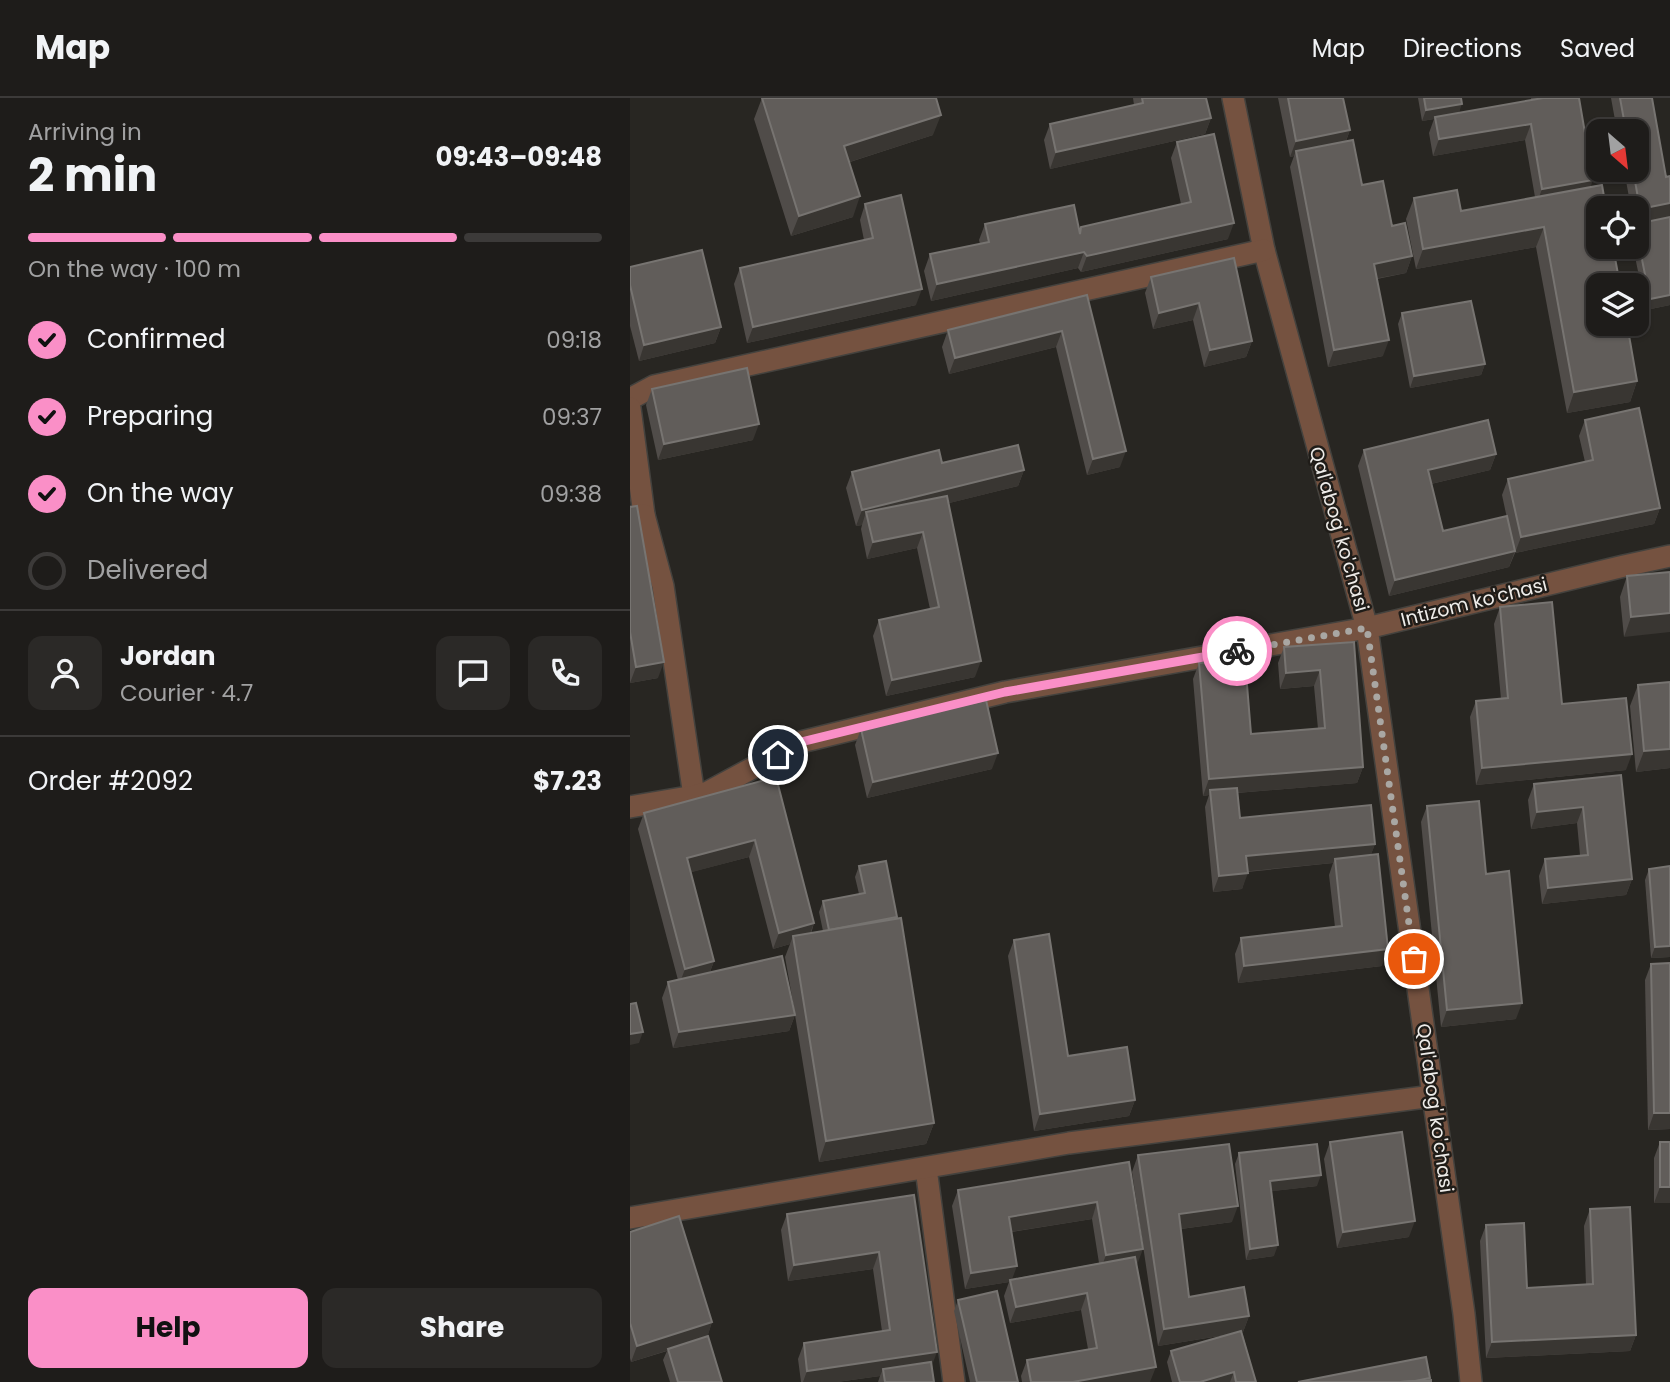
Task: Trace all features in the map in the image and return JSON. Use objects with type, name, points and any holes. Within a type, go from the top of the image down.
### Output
[{"type":"street","name":"Qal'abog' ko'chasi","points":[[1233,98],[1264,250],[1367,628],[1464,1314],[1471,1382]]},
{"type":"street","points":[[630,399],[654,386],[1264,250]]},
{"type":"street","points":[[630,408],[637,516],[663,586],[694,796]]},
{"type":"street","name":"Intizom ko'chasi","points":[[630,807],[708,792],[801,742],[1005,692],[1367,628],[1670,556]]},
{"type":"street","points":[[630,1218],[1069,1143],[1433,1096]]},
{"type":"street","points":[[926,1167],[954,1382]]},
{"type":"building","points":[[762,98],[936,98],[941,115],[844,146],[860,196],[799,216]]},
{"type":"building","points":[[1142,98],[1206,98],[1211,118],[1056,152],[1050,124],[1143,103]]},
{"type":"building","points":[[1288,98],[1343,98],[1350,130],[1296,141]]},
{"type":"building","points":[[1424,98],[1461,98],[1462,104],[1426,110]]},
{"type":"building","points":[[1543,98],[1579,98],[1586,139],[1586,181],[1542,189],[1531,124],[1439,139],[1435,117]]},
{"type":"building","points":[[1620,98],[1652,98],[1666,177],[1670,176],[1670,203],[1649,207],[1649,196],[1638,196],[1635,182],[1649,182],[1649,119],[1624,119]]},
{"type":"building","points":[[1214,134],[1234,223],[1087,256],[1084,252],[937,284],[930,254],[989,242],[985,224],[1074,205],[1080,234],[1081,227],[1191,202],[1177,142]]},
{"type":"building","points":[[1353,140],[1362,185],[1383,181],[1392,226],[1405,223],[1412,256],[1374,264],[1389,340],[1334,350],[1296,151]]},
{"type":"building","points":[[1602,185],[1604,196],[1586,196],[1586,259],[1615,259],[1618,273],[1586,273],[1586,336],[1629,336],[1637,381],[1574,392],[1544,227],[1423,249],[1414,198],[1457,190],[1461,211]]},
{"type":"building","points":[[901,195],[922,289],[753,327],[740,268],[873,238],[865,204]]},
{"type":"building","points":[[1670,217],[1670,295],[1650,299],[1649,273],[1645,273],[1642,259],[1649,259],[1649,221]]},
{"type":"building","points":[[702,250],[721,327],[644,345],[630,285],[630,267]]},
{"type":"building","points":[[1234,258],[1252,341],[1210,350],[1199,303],[1159,313],[1151,277]]},
{"type":"building","points":[[1087,295],[1126,451],[1093,459],[1062,331],[955,358],[948,330]]},
{"type":"building","points":[[1471,301],[1485,364],[1414,376],[1402,313]]},
{"type":"building","points":[[747,368],[759,424],[664,444],[652,389]]},
{"type":"building","points":[[1639,408],[1660,508],[1521,537],[1508,479],[1593,460],[1585,420]]},
{"type":"building","points":[[1488,420],[1496,454],[1428,470],[1443,531],[1507,516],[1515,551],[1395,580],[1364,450]]},
{"type":"building","points":[[1018,445],[1024,470],[862,510],[852,472],[939,450],[942,463]]},
{"type":"building","points":[[947,496],[981,661],[892,680],[879,620],[939,607],[923,532],[873,542],[866,512]]},
{"type":"building","points":[[637,506],[664,662],[636,667],[630,632],[630,507]]},
{"type":"building","points":[[1670,572],[1670,613],[1631,617],[1627,576]]},
{"type":"building","points":[[1552,602],[1562,704],[1626,698],[1632,754],[1482,768],[1476,701],[1508,698],[1500,607]]},
{"type":"building","points":[[1354,642],[1363,767],[1209,779],[1199,663],[1245,660],[1251,734],[1325,728],[1320,670],[1286,673],[1284,647]]},
{"type":"building","points":[[1670,682],[1670,749],[1644,751],[1638,685]]},
{"type":"building","points":[[986,700],[998,753],[873,782],[861,729]]},
{"type":"building","points":[[1621,775],[1632,879],[1548,888],[1545,859],[1588,855],[1583,807],[1537,812],[1534,784]]},
{"type":"building","points":[[776,777],[814,923],[779,933],[755,840],[687,858],[714,961],[685,969],[644,813]]},
{"type":"building","points":[[1237,788],[1240,818],[1371,805],[1375,844],[1246,856],[1248,873],[1219,876],[1210,790]]},
{"type":"building","points":[[1479,801],[1486,874],[1509,871],[1522,1003],[1447,1010],[1427,806]]},
{"type":"building","points":[[1378,854],[1388,949],[1244,966],[1241,938],[1342,926],[1335,859]]},
{"type":"building","points":[[886,861],[897,917],[829,930],[823,901],[865,893],[859,866]]},
{"type":"building","points":[[1670,866],[1670,946],[1655,947],[1649,869]]},
{"type":"building","points":[[901,918],[934,1123],[826,1141],[793,936]]},
{"type":"building","points":[[1049,934],[1068,1056],[1127,1047],[1135,1100],[1040,1114],[1014,940]]},
{"type":"building","points":[[782,956],[795,1015],[679,1032],[668,982]]},
{"type":"building","points":[[1670,963],[1670,1113],[1654,1113],[1651,964]]},
{"type":"building","points":[[636,1003],[643,1032],[630,1034],[630,1004]]},
{"type":"building","points":[[1402,1132],[1415,1221],[1343,1232],[1330,1142]]},
{"type":"building","points":[[1660,1142],[1670,1142],[1670,1187],[1660,1187]]},
{"type":"building","points":[[1229,1144],[1238,1206],[1179,1214],[1189,1297],[1244,1287],[1249,1316],[1164,1329],[1138,1155]]},
{"type":"building","points":[[1317,1144],[1321,1175],[1270,1181],[1278,1245],[1250,1249],[1239,1153]]},
{"type":"building","points":[[1129,1162],[1143,1249],[1106,1255],[1097,1202],[1009,1217],[1017,1266],[971,1273],[958,1190]]},
{"type":"building","points":[[914,1195],[937,1352],[807,1371],[804,1343],[890,1330],[879,1252],[794,1265],[787,1214]]},
{"type":"building","points":[[1630,1207],[1636,1335],[1492,1342],[1486,1225],[1524,1223],[1527,1288],[1593,1284],[1590,1209]]},
{"type":"building","points":[[679,1216],[712,1322],[637,1346],[630,1323],[630,1232]]},
{"type":"building","points":[[1135,1257],[1156,1367],[1073,1382],[1031,1382],[1027,1360],[1097,1348],[1087,1293],[1016,1307],[1010,1280]]},
{"type":"building","points":[[997,1291],[1018,1382],[977,1382],[958,1300]]},
{"type":"building","points":[[1241,1331],[1256,1382],[1236,1382],[1234,1372],[1200,1382],[1180,1382],[1171,1351]]},
{"type":"building","points":[[708,1336],[722,1382],[678,1382],[668,1349]]},
{"type":"building","points":[[1426,1357],[1430,1378],[1415,1381],[1298,1382]]},
{"type":"building","points":[[931,1362],[934,1382],[885,1382],[883,1369]]},
{"type":"building","points":[[1431,1380],[1431,1382],[1400,1382]]},
{"type":"way so far","points":[[1237,651],[1367,628],[1414,959]]},
{"type":"route","points":[[778,755],[801,742],[1005,692],[1237,651]]}]
